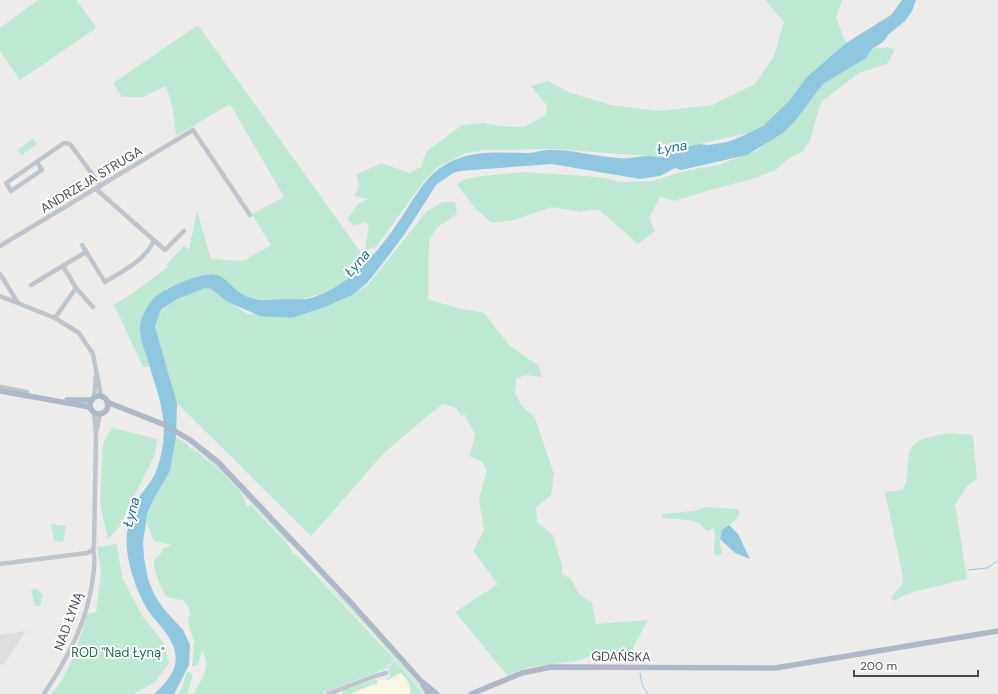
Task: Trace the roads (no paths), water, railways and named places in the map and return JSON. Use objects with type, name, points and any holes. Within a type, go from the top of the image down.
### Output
[{"type":"main road","points":[[0,391],[27,394],[61,401],[92,409],[100,413],[106,409],[129,411]]},
{"type":"main road","points":[[61,401],[93,399],[101,396],[107,402],[165,426],[190,440],[232,476],[354,606],[420,680],[437,694]]},
{"type":"main road","points":[[92,409],[93,399]]},
{"type":"main road","points":[[106,409],[107,402]]},
{"type":"main road","name":"GDAŃSKA","points":[[470,694],[522,673],[551,667],[775,668],[998,631]]},
{"type":"main road","points":[[420,680],[429,694]]},
{"type":"street","name":"ANDRZEJA STRUGA","points":[[0,246],[96,190],[100,186],[194,130],[250,215]]},
{"type":"street","points":[[37,162],[42,170],[11,191],[6,183],[64,143],[70,144],[100,186]]},
{"type":"street","points":[[96,190],[165,250],[184,231]]},
{"type":"street","points":[[82,246],[105,282],[138,261],[151,248],[154,240]]},
{"type":"street","points":[[31,285],[86,252]]},
{"type":"street","points":[[63,266],[76,288],[93,307]]},
{"type":"street","points":[[0,274],[18,303]]},
{"type":"street","points":[[55,318],[76,288]]},
{"type":"street","points":[[0,296],[55,318],[79,333],[87,342],[93,354],[101,396]]},
{"type":"street","points":[[93,399],[97,374]]},
{"type":"street","points":[[0,387],[27,394]]},
{"type":"street","points":[[92,409],[96,434]]},
{"type":"street","points":[[96,434],[100,413]]},
{"type":"street","name":"NAD ŁYNĄ","points":[[44,694],[61,669],[74,642],[91,592],[95,559],[93,550],[96,434]]},
{"type":"street","points":[[0,564],[87,553],[93,550]]},
{"type":"street","points":[[328,694],[386,673]]},
{"type":"water","points":[[902,0],[916,0],[912,11],[905,21],[889,34],[883,42],[872,49],[866,58],[823,84],[796,120],[783,133],[747,155],[681,170],[675,168],[660,176],[640,179],[552,164],[460,171],[453,173],[436,185],[406,232],[383,263],[367,283],[352,295],[325,307],[292,318],[260,316],[228,302],[211,289],[205,288],[177,299],[162,309],[155,327],[177,403],[176,437],[170,471],[152,502],[147,515],[143,542],[144,558],[148,579],[154,594],[163,608],[183,630],[190,645],[189,665],[174,694],[154,694],[169,678],[173,671],[176,655],[169,638],[149,612],[140,595],[134,581],[127,551],[127,535],[131,513],[142,493],[154,476],[162,452],[164,427],[162,409],[140,335],[143,316],[148,305],[153,299],[165,290],[184,281],[203,275],[212,274],[218,275],[247,297],[258,300],[307,299],[322,294],[348,279],[371,258],[381,246],[420,189],[433,174],[448,163],[468,156],[487,153],[531,153],[550,150],[570,151],[619,158],[650,156],[664,157],[668,151],[699,144],[708,145],[736,139],[763,126],[789,101],[807,77],[846,43],[891,15]]},
{"type":"water","points":[[729,525],[738,534],[750,559],[735,553],[720,539],[722,530]]},
{"type":"waterway","points":[[968,570],[987,568],[998,561]]},
{"type":"waterway","points":[[640,673],[642,685],[648,694]]},
{"type":"water label","name":"Łyna","points":[[672,147]]},
{"type":"water label","name":"Łyna","points":[[357,263]]},
{"type":"water label","name":"Łyna","points":[[131,512]]},
{"type":"park label","name":"ROD \"Nad Łyną\"","points":[[118,652]]}]
